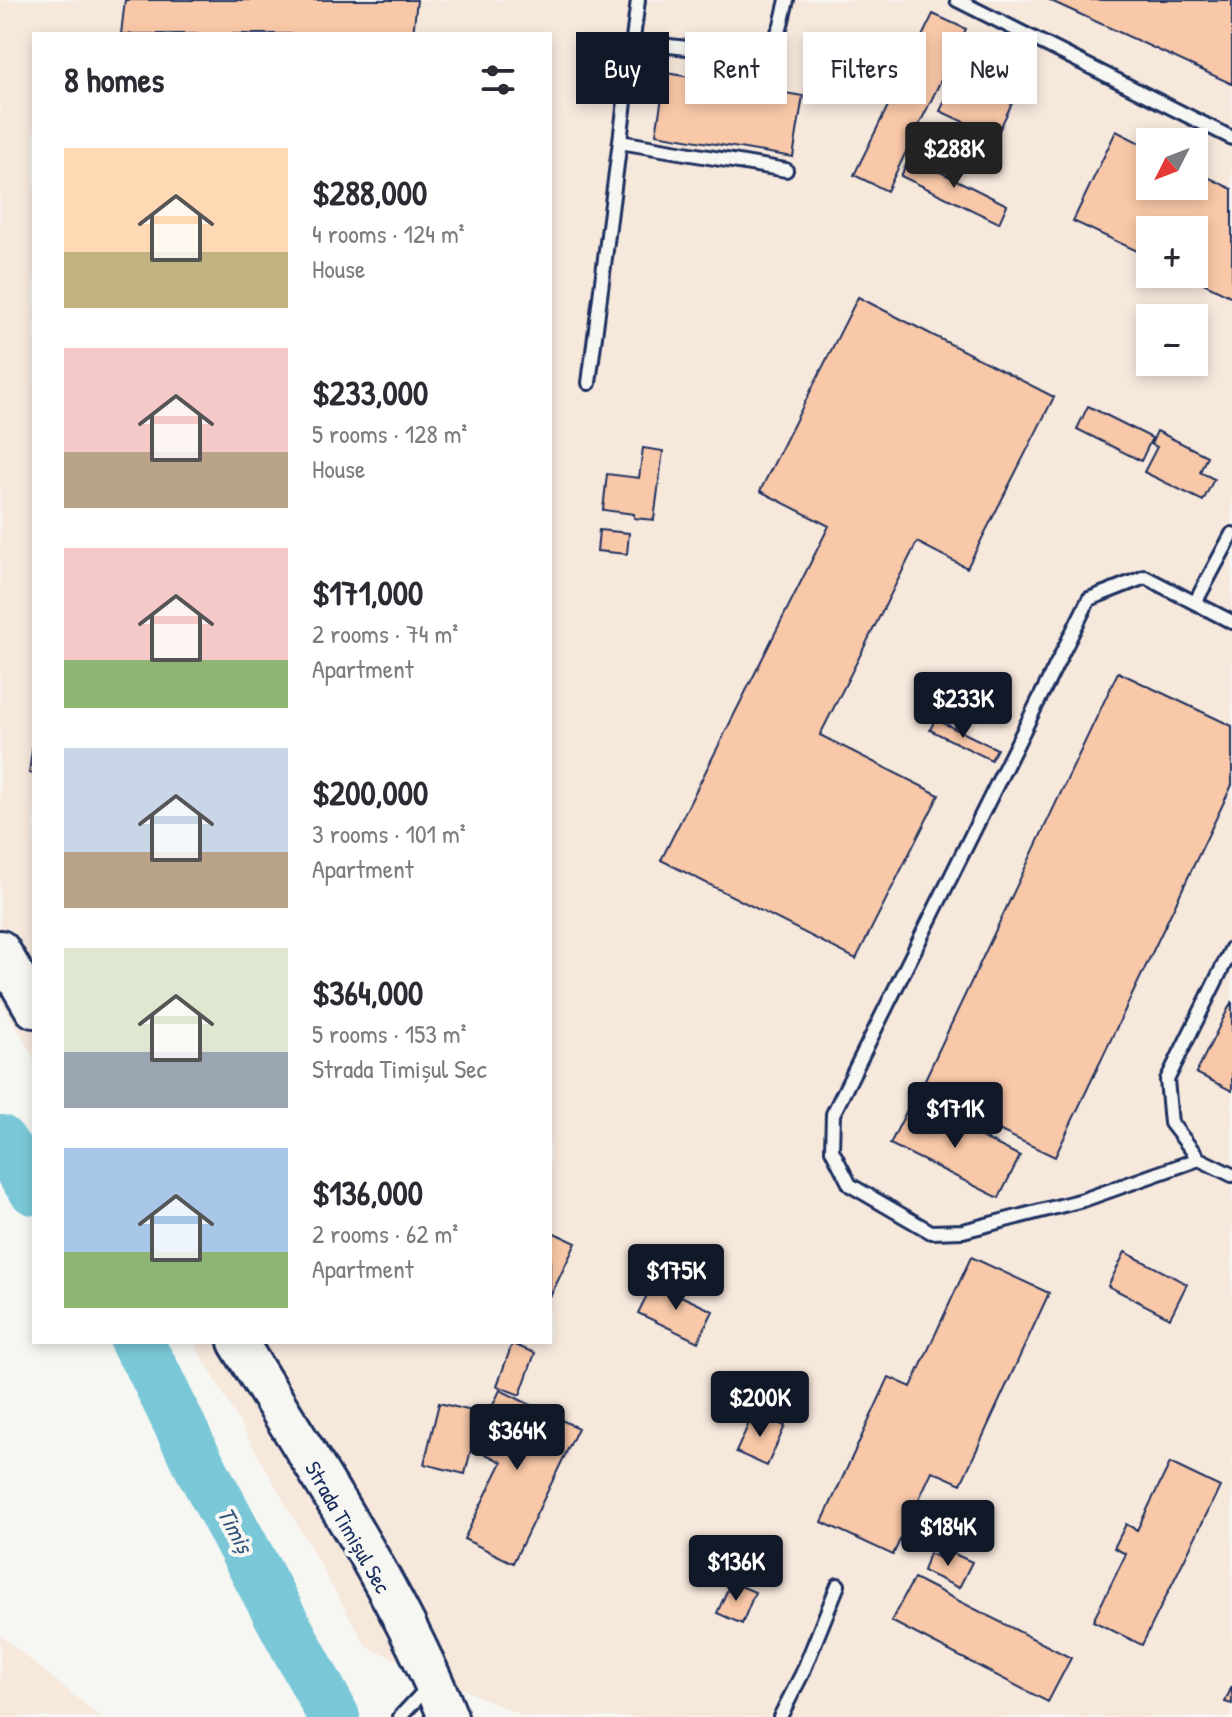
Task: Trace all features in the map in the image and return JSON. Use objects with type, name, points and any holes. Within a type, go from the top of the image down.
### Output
[{"type":"main road","points":[[0,950],[32,1005]]},
{"type":"main road","name":"Strada Timișul Sec","points":[[239,1344],[372,1565],[448,1717]]},
{"type":"lane","points":[[634,32],[638,0]]},
{"type":"lane","points":[[669,46],[751,55],[772,46],[787,0]]},
{"type":"lane","points":[[957,0],[1232,138]]},
{"type":"lane","points":[[589,383],[625,104]]},
{"type":"lane","points":[[620,142],[786,170]]},
{"type":"lane","points":[[1195,603],[1232,534]]},
{"type":"lane","points":[[1199,1159],[1083,1200],[963,1231],[931,1232],[850,1185],[832,1150],[833,1114],[1089,599],[1145,577],[1232,622]]},
{"type":"lane","points":[[1232,948],[1167,1080],[1171,1123],[1199,1159],[1232,1175]]},
{"type":"lane","points":[[780,1717],[802,1674],[838,1585]]},
{"type":"lane","points":[[400,1717],[433,1682]]},
{"type":"shaded area","points":[[0,0],[1232,0],[1232,1717],[525,1717],[366,1646],[195,1344],[552,1344],[552,32],[32,32],[32,1054],[0,998]]},
{"type":"shaded area","points":[[0,1635],[98,1715],[103,1717],[0,1717]]},
{"type":"building","points":[[125,0],[417,0],[413,32],[121,32]]},
{"type":"building","points":[[1049,0],[1232,0],[1232,84]]},
{"type":"building","points":[[933,14],[966,29],[965,32],[942,32],[942,78],[887,191],[854,175],[889,104],[926,104],[924,32]]},
{"type":"building","points":[[669,74],[685,76],[685,104],[787,104],[787,93],[803,96],[793,157],[656,134],[661,104],[669,104]]},
{"type":"building","points":[[943,104],[1012,104],[996,137],[940,111]]},
{"type":"building","points":[[1116,131],[1136,141],[1136,200],[1208,200],[1208,177],[1232,189],[1232,297],[1208,285],[1208,216],[1136,216],[1136,250],[1073,221]]},
{"type":"building","points":[[910,157],[1007,205],[999,223],[901,176]]},
{"type":"building","points":[[858,297],[1054,397],[967,568],[917,542],[820,735],[939,795],[856,959],[661,860],[829,526],[760,491]]},
{"type":"building","points":[[1088,406],[1152,438],[1141,461],[1077,429]]},
{"type":"building","points":[[1157,431],[1207,456],[1200,472],[1214,479],[1203,501],[1144,472],[1157,447],[1151,444]]},
{"type":"building","points":[[643,448],[663,451],[654,520],[603,510],[607,474],[639,478]]},
{"type":"building","points":[[599,530],[629,533],[627,554],[597,551]]},
{"type":"building","points":[[1118,672],[1232,726],[1232,785],[1055,1157],[919,1092]]},
{"type":"building","points":[[935,719],[997,749],[991,760],[930,730]]},
{"type":"building","points":[[1232,1001],[1232,1091],[1196,1073]]},
{"type":"building","points":[[911,1102],[1020,1156],[999,1198],[890,1144]]},
{"type":"building","points":[[552,1232],[576,1243],[552,1293]]},
{"type":"building","points":[[1125,1252],[1187,1284],[1170,1318],[1108,1286]]},
{"type":"building","points":[[971,1257],[1049,1293],[961,1484],[932,1471],[893,1555],[822,1522],[889,1377],[911,1387]]},
{"type":"building","points":[[653,1283],[713,1311],[698,1342],[638,1313]]},
{"type":"building","points":[[512,1344],[535,1353],[520,1395],[497,1386]]},
{"type":"building","points":[[500,1390],[578,1428],[513,1563],[464,1539],[502,1462],[473,1448]]},
{"type":"building","points":[[439,1403],[480,1413],[465,1474],[424,1464]]},
{"type":"building","points":[[754,1412],[785,1426],[767,1466],[736,1452]]},
{"type":"building","points":[[1170,1463],[1220,1487],[1142,1645],[1093,1621],[1126,1554],[1114,1548],[1126,1524],[1137,1530]]},
{"type":"building","points":[[948,1551],[972,1562],[959,1588],[923,1571],[929,1553],[944,1560]]},
{"type":"building","points":[[914,1578],[1071,1658],[1048,1702],[891,1621]]},
{"type":"building","points":[[731,1582],[755,1592],[742,1624],[717,1613]]},
{"type":"building","points":[[1232,1686],[1232,1704],[1225,1702]]},
{"type":"waterway","name":"Timiș","points":[[0,1141],[32,1186]]},
{"type":"waterway","name":"Timiș","points":[[137,1344],[334,1717]]}]
